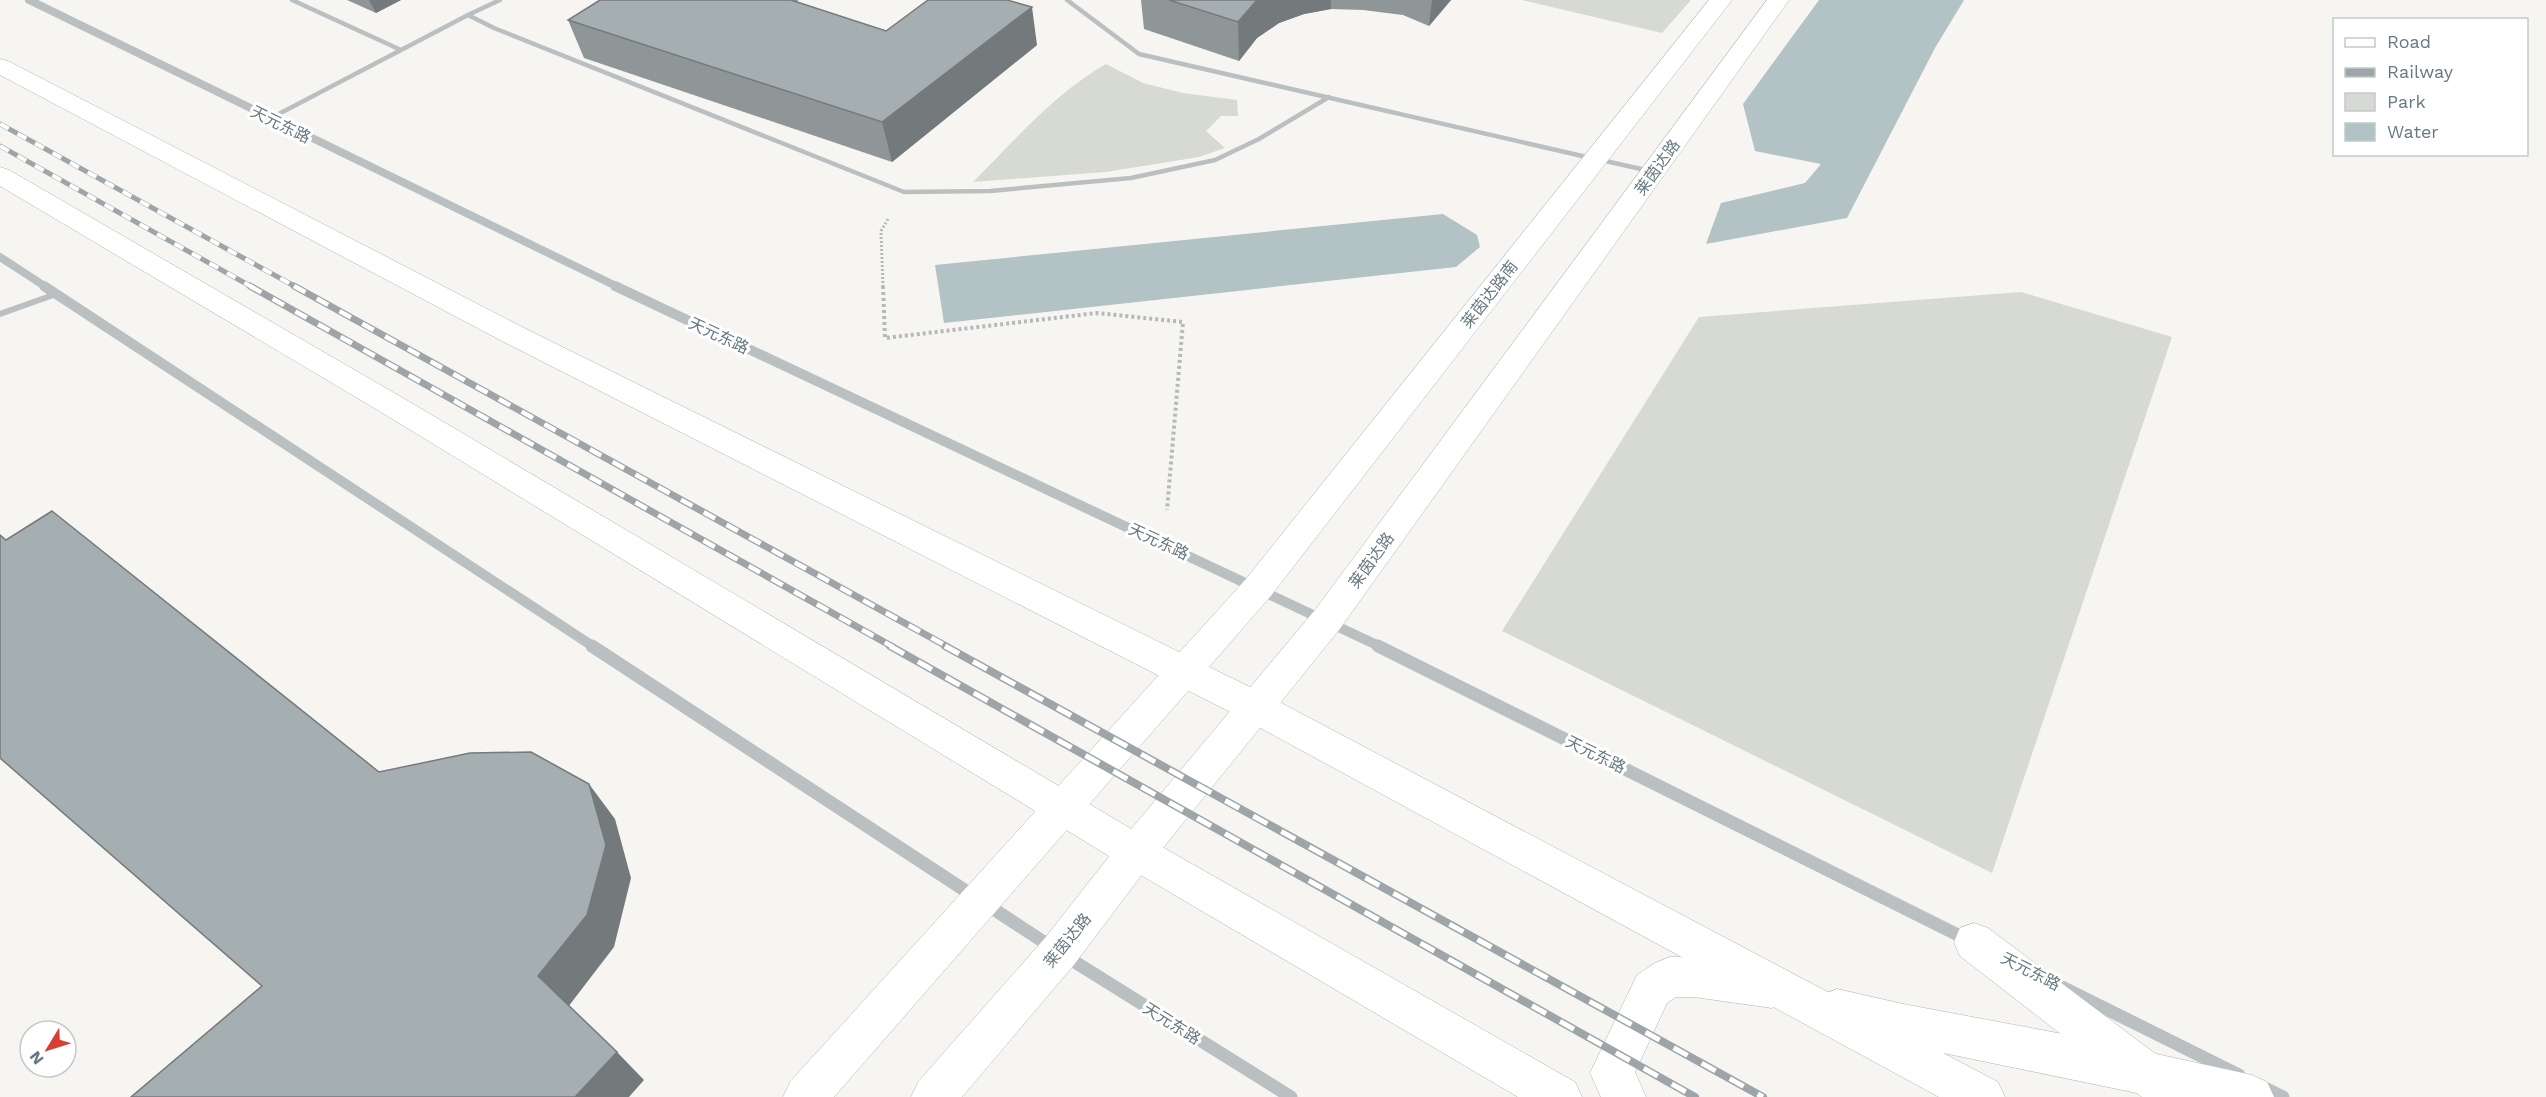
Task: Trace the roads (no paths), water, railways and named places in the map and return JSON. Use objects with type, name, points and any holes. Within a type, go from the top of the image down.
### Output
[{"type":"main road","name":"莱茵达路南","points":[[805,1097],[1258,588],[1721,0]]},
{"type":"main road","name":"莱茵达路","points":[[933,1097],[1059,952],[1136,852],[1327,620],[1778,0]]},
{"type":"main road","points":[[0,66],[512,334],[1255,707],[1983,1097]]},
{"type":"main road","points":[[0,175],[392,405],[1136,852],[1560,1097]]},
{"type":"main road","points":[[1974,942],[2162,1085]]},
{"type":"main road","points":[[1624,1097],[1612,1073],[1652,989],[1670,977],[1694,977],[1796,997],[1903,1025],[2162,1085],[2252,1097]]},
{"type":"street","name":"天元东路","points":[[28,0],[598,278],[1327,620],[2283,1097]]},
{"type":"street","points":[[292,0],[401,50]]},
{"type":"street","points":[[271,118],[500,0]]},
{"type":"street","points":[[1067,0],[1139,54],[1653,172]]},
{"type":"street","points":[[468,15],[505,32],[904,192],[990,191],[1131,178],[1215,160],[1259,139],[1329,97]]},
{"type":"street","name":"天元东路","points":[[0,257],[979,900],[1291,1097]]},
{"type":"street","points":[[0,314],[57,294]]},
{"type":"water","points":[[1819,0],[1964,0],[1935,48],[1847,218],[1706,244],[1721,203],[1805,183],[1821,164],[1755,151],[1743,104]]},
{"type":"water","points":[[1443,214],[1477,235],[1480,247],[1456,267],[944,323],[935,265]]},
{"type":"railway","points":[[0,124],[296,287]]},
{"type":"railway","points":[[0,146],[252,287]]},
{"type":"railway","points":[[250,286],[893,647]]},
{"type":"railway","points":[[294,286],[948,647]]},
{"type":"railway","points":[[890,646],[1695,1097]]},
{"type":"railway","points":[[945,646],[1763,1097]]}]
